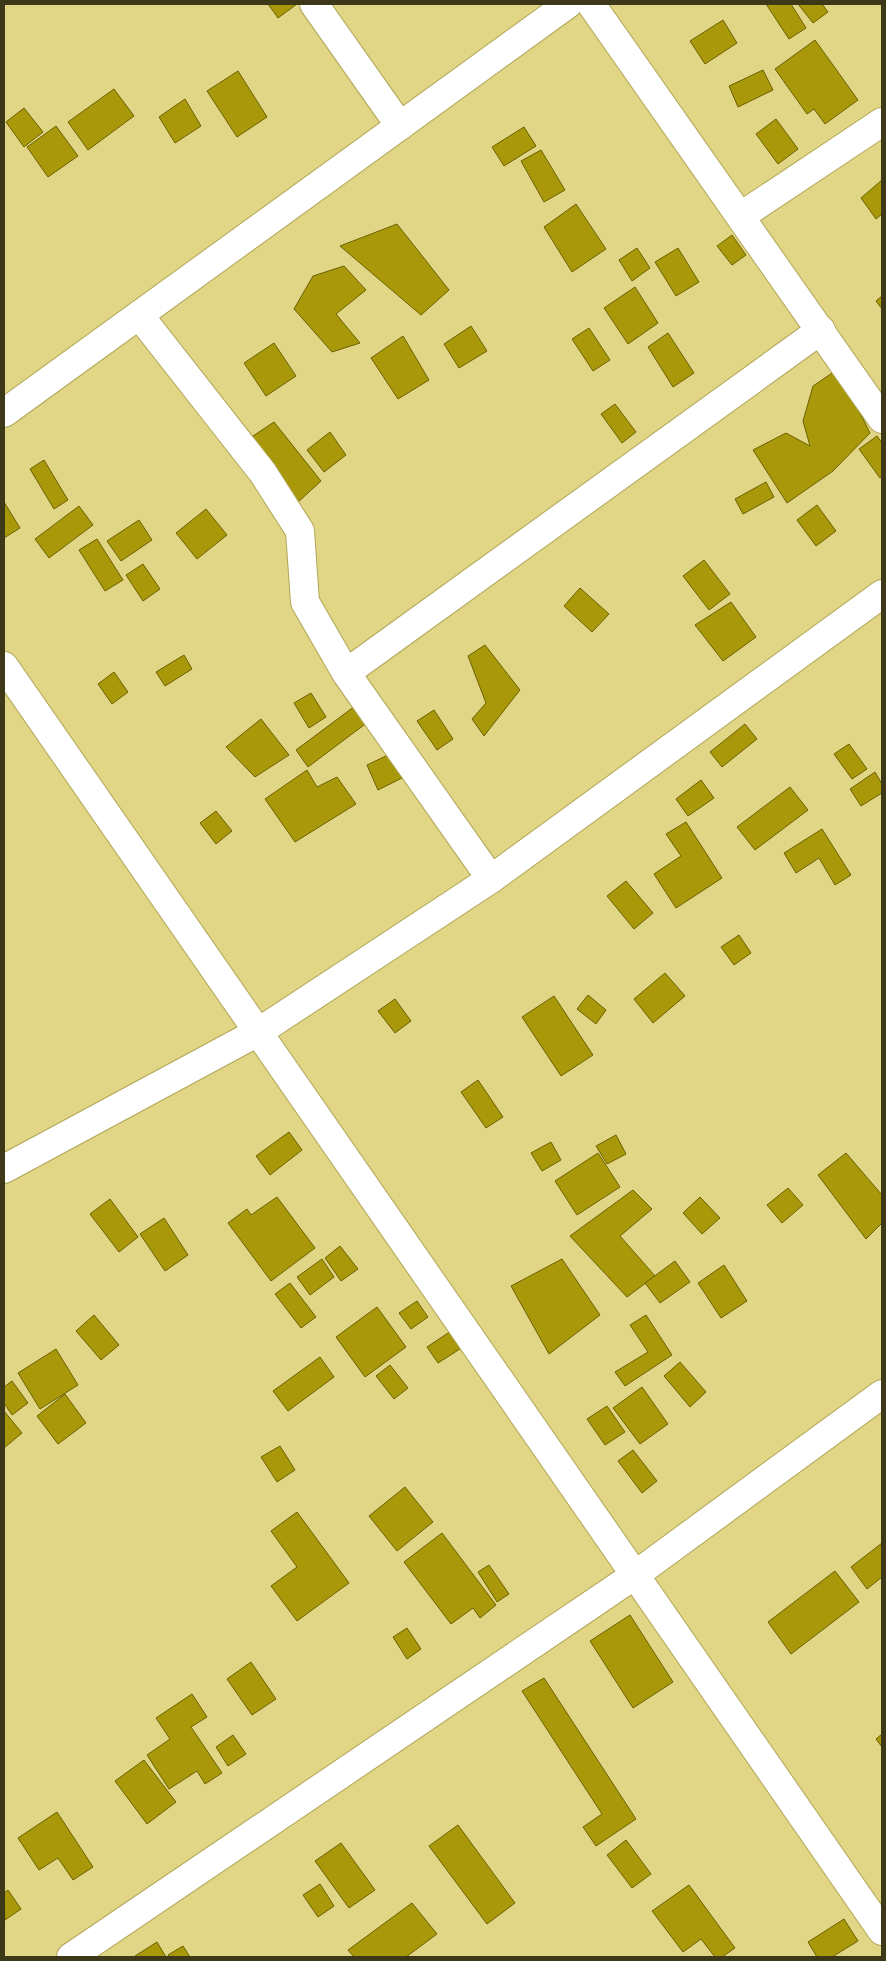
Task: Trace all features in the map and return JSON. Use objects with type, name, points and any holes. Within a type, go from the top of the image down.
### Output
[{"type":"street","points":[[314,4],[400,126]]},
{"type":"street","points":[[4,412],[568,4]]},
{"type":"street","points":[[591,4],[882,419]]},
{"type":"street","points":[[741,216],[882,122]]},
{"type":"street","points":[[139,315],[263,473],[300,531],[305,602],[346,673],[491,879]]},
{"type":"street","points":[[346,673],[821,330]]},
{"type":"street","points":[[4,1168],[260,1032],[491,879],[882,594]]},
{"type":"street","points":[[4,666],[260,1032],[882,1931]]},
{"type":"street","points":[[71,1957],[635,1575],[882,1394]]},
{"type":"building","points":[[268,4],[297,4],[278,18]]},
{"type":"building","points":[[766,4],[791,4],[806,28],[789,39]]},
{"type":"building","points":[[798,4],[822,4],[828,12],[813,23]]},
{"type":"building","points":[[723,20],[737,43],[705,64],[690,41]]},
{"type":"building","points":[[815,40],[858,100],[825,124],[814,109],[807,114],[775,69]]},
{"type":"building","points":[[763,70],[773,90],[738,107],[729,86]]},
{"type":"building","points":[[238,71],[267,117],[237,137],[207,91]]},
{"type":"building","points":[[114,89],[134,116],[88,150],[68,122]]},
{"type":"building","points":[[185,99],[201,126],[175,143],[159,117]]},
{"type":"building","points":[[24,108],[43,132],[24,147],[6,122]]},
{"type":"building","points":[[776,119],[798,149],[778,164],[756,134]]},
{"type":"building","points":[[56,126],[78,156],[48,177],[27,147]]},
{"type":"building","points":[[524,127],[536,146],[504,166],[492,147]]},
{"type":"building","points":[[541,150],[565,190],[544,202],[521,161]]},
{"type":"building","points":[[882,180],[882,214],[876,219],[861,198]]},
{"type":"building","points":[[576,204],[606,249],[572,272],[544,227]]},
{"type":"building","points":[[397,224],[449,290],[421,315],[340,246]]},
{"type":"building","points":[[732,235],[746,255],[732,265],[717,246]]},
{"type":"building","points":[[637,248],[650,268],[632,281],[619,260]]},
{"type":"building","points":[[678,248],[699,282],[676,296],[655,262]]},
{"type":"building","points":[[344,266],[366,290],[336,314],[360,343],[332,352],[294,309],[313,276]]},
{"type":"building","points":[[635,287],[658,323],[628,344],[604,308]]},
{"type":"building","points":[[882,296],[882,309],[876,301]]},
{"type":"building","points":[[471,326],[487,351],[459,368],[444,344]]},
{"type":"building","points":[[589,328],[610,360],[593,371],[572,339]]},
{"type":"building","points":[[668,333],[694,373],[673,387],[648,347]]},
{"type":"building","points":[[403,336],[429,380],[398,399],[371,358]]},
{"type":"building","points":[[274,343],[296,376],[266,396],[244,363]]},
{"type":"building","points":[[838,369],[870,433],[833,471],[787,503],[753,450],[786,433],[810,446],[803,421],[813,386]]},
{"type":"building","points":[[615,404],[636,432],[622,443],[601,414]]},
{"type":"building","points":[[274,422],[321,481],[297,503],[247,440]]},
{"type":"building","points":[[330,432],[346,455],[324,472],[307,450]]},
{"type":"building","points":[[877,436],[882,443],[882,476],[880,478],[859,449]]},
{"type":"building","points":[[44,460],[68,500],[54,509],[30,469]]},
{"type":"building","points":[[766,482],[774,497],[743,514],[735,499]]},
{"type":"building","points":[[4,502],[20,528],[4,538]]},
{"type":"building","points":[[817,505],[836,531],[816,546],[797,520]]},
{"type":"building","points":[[79,506],[93,525],[49,558],[35,539]]},
{"type":"building","points":[[206,509],[227,535],[197,559],[176,533]]},
{"type":"building","points":[[139,520],[152,540],[121,561],[107,541]]},
{"type":"building","points":[[97,539],[123,580],[105,591],[79,550]]},
{"type":"building","points":[[704,560],[730,594],[709,610],[683,576]]},
{"type":"building","points":[[143,564],[160,589],[143,601],[126,575]]},
{"type":"building","points":[[580,588],[609,614],[592,632],[564,606]]},
{"type":"building","points":[[731,602],[756,637],[723,661],[695,625]]},
{"type":"building","points":[[485,645],[520,690],[484,736],[472,719],[486,703],[468,656]]},
{"type":"building","points":[[184,655],[192,669],[165,686],[156,672]]},
{"type":"building","points":[[114,672],[128,692],[112,704],[98,684]]},
{"type":"building","points":[[311,693],[326,717],[309,728],[294,703]]},
{"type":"building","points":[[355,706],[368,722],[308,767],[296,750]]},
{"type":"building","points":[[434,710],[453,739],[437,750],[417,721]]},
{"type":"building","points":[[261,719],[289,755],[255,777],[226,747]]},
{"type":"building","points":[[745,724],[757,739],[722,767],[710,752]]},
{"type":"building","points":[[849,744],[867,769],[852,779],[834,754]]},
{"type":"building","points":[[390,754],[402,778],[378,790],[367,765]]},
{"type":"building","points":[[307,770],[317,787],[337,777],[356,804],[295,842],[265,799]]},
{"type":"building","points":[[875,772],[882,784],[882,793],[861,806],[850,789]]},
{"type":"building","points":[[701,780],[714,798],[688,816],[676,799]]},
{"type":"building","points":[[790,787],[808,810],[755,850],[737,827]]},
{"type":"building","points":[[216,811],[232,831],[216,844],[200,823]]},
{"type":"building","points":[[686,822],[722,878],[676,908],[654,874],[681,856],[666,834]]},
{"type":"building","points":[[822,829],[851,875],[835,885],[819,858],[796,873],[784,853]]},
{"type":"building","points":[[626,881],[653,913],[634,929],[607,896]]},
{"type":"building","points":[[739,935],[751,953],[734,965],[721,947]]},
{"type":"building","points":[[665,973],[685,996],[653,1023],[634,999]]},
{"type":"building","points":[[588,995],[606,1010],[596,1024],[577,1009]]},
{"type":"building","points":[[554,996],[593,1055],[561,1076],[522,1017]]},
{"type":"building","points":[[395,999],[411,1021],[395,1033],[378,1011]]},
{"type":"building","points":[[478,1080],[503,1117],[486,1128],[461,1092]]},
{"type":"building","points":[[289,1132],[302,1150],[270,1175],[256,1156]]},
{"type":"building","points":[[616,1135],[626,1154],[607,1164],[596,1146]]},
{"type":"building","points":[[551,1142],[561,1160],[542,1171],[531,1153]]},
{"type":"building","points":[[598,1153],[620,1187],[577,1215],[555,1181]]},
{"type":"building","points":[[846,1153],[882,1195],[882,1223],[866,1239],[818,1175]]},
{"type":"building","points":[[788,1188],[803,1205],[782,1223],[767,1205]]},
{"type":"building","points":[[633,1190],[652,1209],[620,1236],[655,1276],[627,1297],[570,1236]]},
{"type":"building","points":[[277,1197],[315,1248],[271,1281],[228,1223],[247,1209],[251,1215]]},
{"type":"building","points":[[700,1197],[720,1218],[702,1234],[683,1213]]},
{"type":"building","points":[[110,1199],[138,1237],[119,1252],[90,1214]]},
{"type":"building","points":[[164,1218],[188,1255],[165,1271],[140,1234]]},
{"type":"building","points":[[340,1246],[358,1269],[341,1281],[325,1258]]},
{"type":"building","points":[[322,1259],[334,1277],[310,1295],[297,1277]]},
{"type":"building","points":[[562,1259],[600,1315],[549,1354],[511,1286]]},
{"type":"building","points":[[675,1261],[690,1282],[660,1303],[645,1283]]},
{"type":"building","points":[[724,1265],[747,1301],[721,1318],[698,1283]]},
{"type":"building","points":[[290,1283],[316,1317],[301,1328],[275,1294]]},
{"type":"building","points":[[417,1301],[428,1317],[411,1329],[399,1313]]},
{"type":"building","points":[[377,1307],[406,1347],[365,1377],[336,1337]]},
{"type":"building","points":[[94,1315],[119,1345],[101,1360],[76,1331]]},
{"type":"building","points":[[646,1315],[672,1355],[625,1386],[615,1372],[648,1352],[630,1325]]},
{"type":"building","points":[[451,1331],[463,1347],[438,1363],[427,1347]]},
{"type":"building","points":[[56,1349],[78,1385],[40,1409],[18,1373]]},
{"type":"building","points":[[320,1357],[334,1377],[288,1411],[273,1391]]},
{"type":"building","points":[[680,1362],[706,1392],[690,1407],[664,1376]]},
{"type":"building","points":[[390,1365],[408,1388],[394,1399],[376,1376]]},
{"type":"building","points":[[12,1381],[28,1403],[12,1415],[4,1403],[4,1387]]},
{"type":"building","points":[[642,1387],[668,1424],[640,1444],[613,1408]]},
{"type":"building","points":[[65,1394],[86,1423],[58,1444],[37,1416]]},
{"type":"building","points":[[607,1406],[625,1432],[605,1445],[587,1419]]},
{"type":"building","points":[[4,1411],[22,1433],[4,1448]]},
{"type":"building","points":[[280,1446],[295,1470],[277,1482],[261,1457]]},
{"type":"building","points":[[633,1450],[657,1481],[642,1493],[618,1461]]},
{"type":"building","points":[[405,1487],[433,1522],[397,1551],[369,1516]]},
{"type":"building","points":[[297,1512],[349,1583],[297,1621],[271,1586],[297,1567],[271,1531]]},
{"type":"building","points":[[442,1533],[496,1605],[480,1618],[473,1608],[451,1624],[404,1562]]},
{"type":"building","points":[[882,1543],[882,1577],[867,1589],[851,1567]]},
{"type":"building","points":[[489,1565],[509,1594],[497,1602],[478,1572]]},
{"type":"building","points":[[835,1571],[859,1602],[791,1654],[768,1622]]},
{"type":"building","points":[[630,1615],[673,1682],[633,1708],[590,1641]]},
{"type":"building","points":[[407,1628],[421,1649],[407,1659],[393,1637]]},
{"type":"building","points":[[251,1662],[276,1699],[252,1715],[227,1679]]},
{"type":"building","points":[[544,1678],[636,1819],[596,1846],[583,1827],[602,1814],[522,1691]]},
{"type":"building","points":[[192,1694],[207,1717],[191,1727],[222,1773],[205,1784],[197,1771],[169,1789],[147,1755],[170,1739],[156,1718]]},
{"type":"building","points":[[882,1734],[882,1747],[876,1739]]},
{"type":"building","points":[[233,1735],[246,1754],[228,1766],[216,1747]]},
{"type":"building","points":[[144,1760],[176,1802],[147,1824],[115,1781]]},
{"type":"building","points":[[57,1812],[93,1867],[73,1880],[58,1858],[39,1870],[18,1838]]},
{"type":"building","points":[[458,1825],[515,1903],[487,1924],[429,1846]]},
{"type":"building","points":[[626,1840],[651,1874],[632,1888],[607,1855]]},
{"type":"building","points":[[341,1843],[375,1890],[349,1908],[315,1861]]},
{"type":"building","points":[[320,1884],[334,1906],[318,1917],[303,1895]]},
{"type":"building","points":[[689,1885],[735,1948],[722,1957],[715,1957],[701,1939],[683,1952],[652,1911]]},
{"type":"building","points":[[8,1890],[21,1909],[5,1920],[4,1893]]},
{"type":"building","points":[[412,1903],[437,1934],[406,1957],[354,1957],[348,1950]]},
{"type":"building","points":[[844,1919],[858,1941],[832,1957],[817,1957],[808,1942]]},
{"type":"building","points":[[157,1942],[166,1957],[135,1957],[135,1956]]},
{"type":"building","points":[[183,1946],[190,1957],[170,1957],[168,1955]]}]
